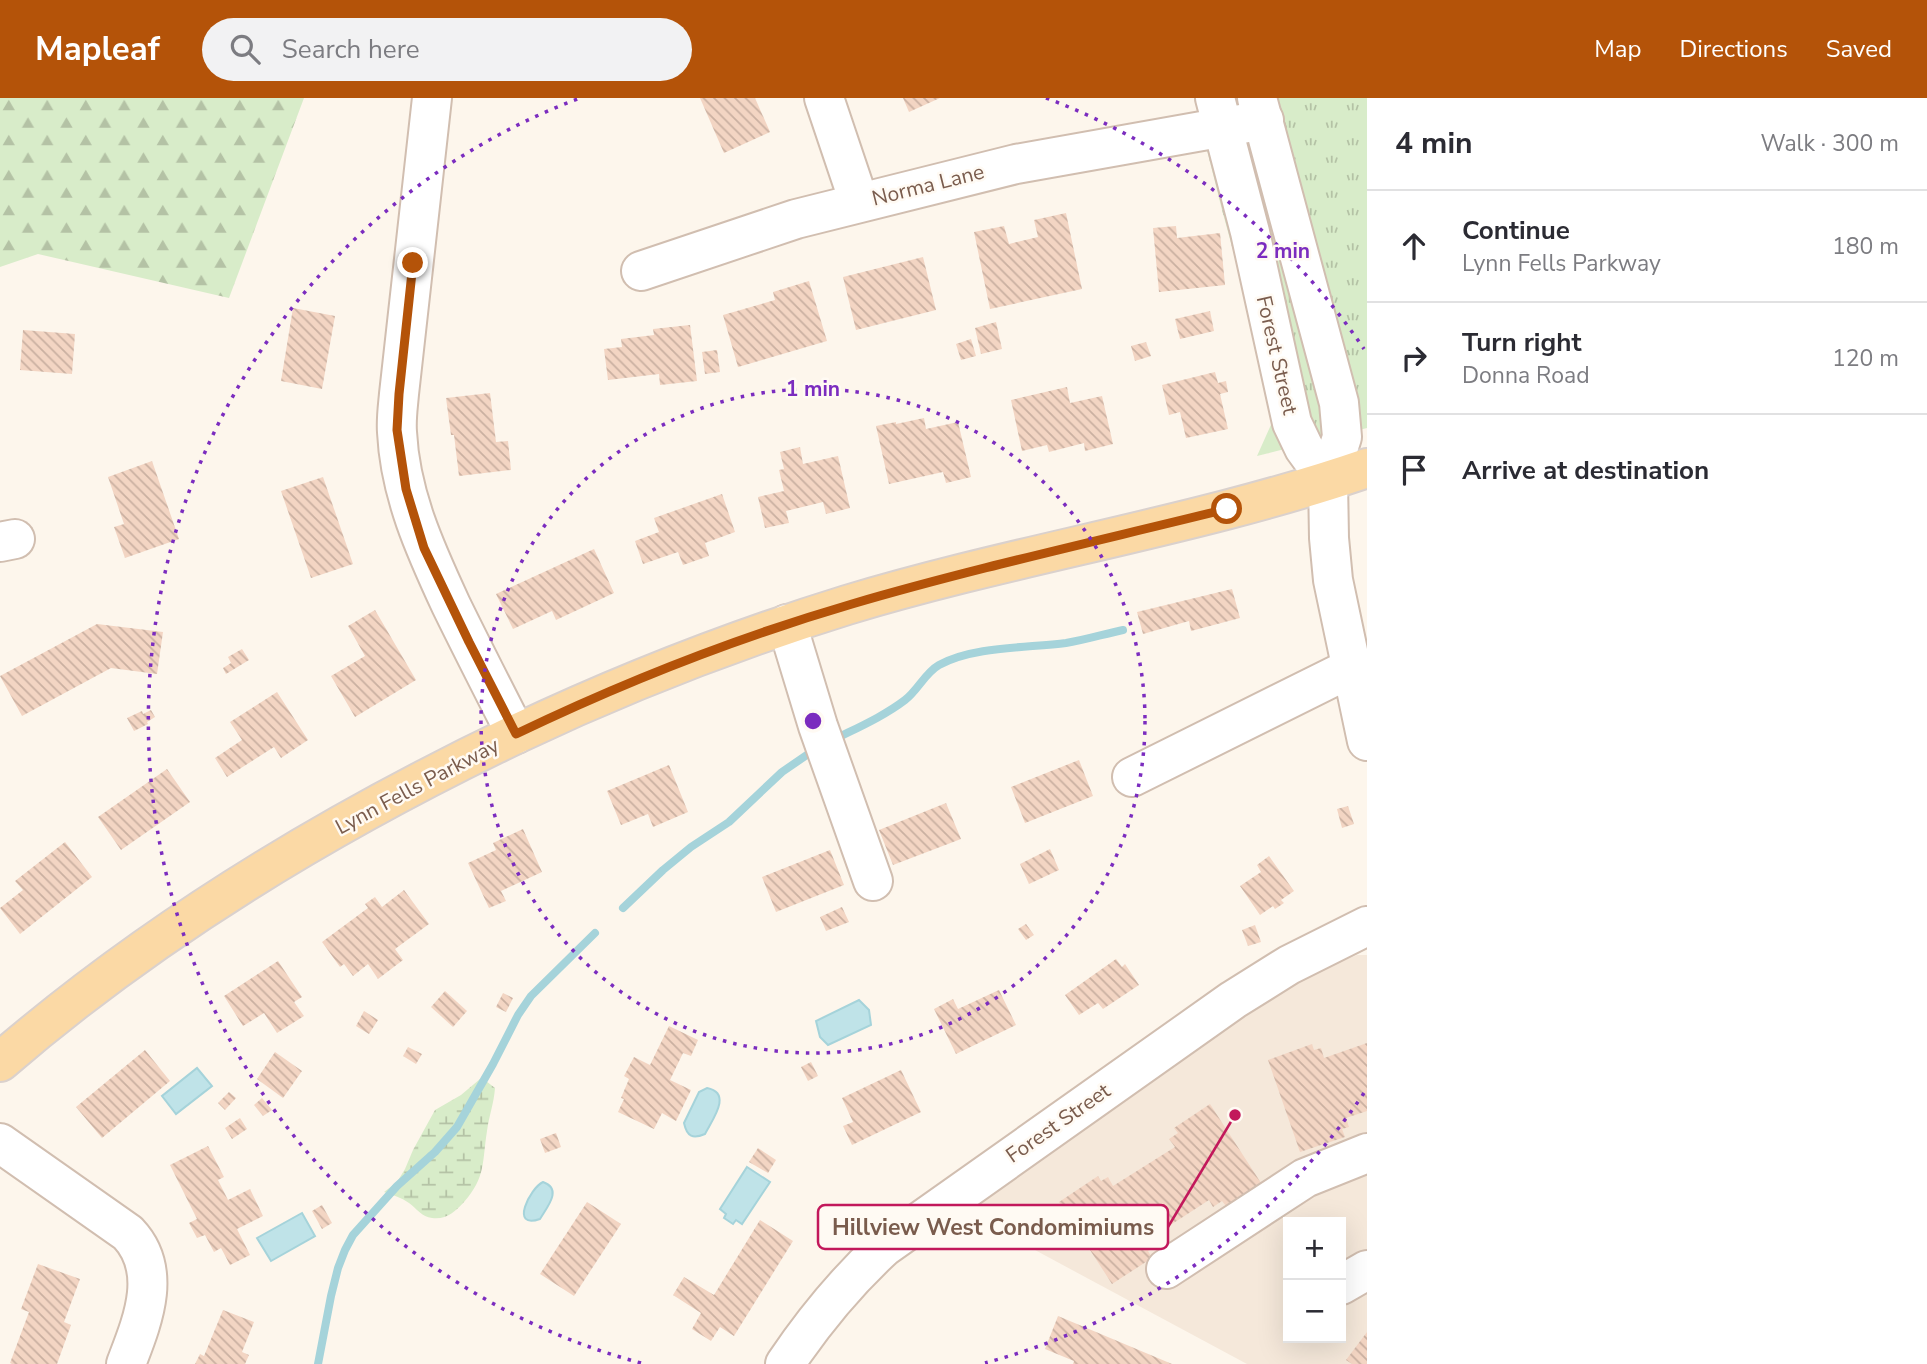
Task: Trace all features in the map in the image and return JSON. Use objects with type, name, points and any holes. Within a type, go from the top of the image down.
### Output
[{"type":"main road","name":"Lynn Fells Parkway","points":[[0,1062],[68,1006],[133,958],[214,902],[302,847],[432,774],[614,690],[684,661],[787,624],[938,580],[1268,499],[1367,468]]},
{"type":"street","points":[[432,98],[399,394],[397,430],[401,463],[424,548],[516,734]]},
{"type":"street","points":[[824,98],[859,202]]},
{"type":"street","points":[[1261,109],[1339,403],[1342,437],[1328,481],[1329,538],[1333,580],[1367,741]]},
{"type":"street","name":"Norma Lane","points":[[641,271],[796,219],[859,202],[1219,113],[1261,109]]},
{"type":"street","name":"Forest Street","points":[[1219,113],[1250,232],[1292,424],[1304,448],[1328,481]]},
{"type":"street","points":[[787,624],[818,726],[873,881]]},
{"type":"street","points":[[1132,777],[1352,668]]},
{"type":"street","name":"Forest Street","points":[[785,1364],[819,1316],[884,1247],[1233,1000],[1289,965],[1367,926]]},
{"type":"street","points":[[0,1143],[128,1233],[140,1249],[147,1268],[148,1293],[137,1336],[126,1364]]},
{"type":"street","points":[[1166,1269],[1305,1178],[1367,1153]]},
{"type":"street","points":[[1346,1282],[1367,1270]]},
{"type":"shaded area","points":[[1357,955],[1367,955],[1367,1364],[1247,1364],[966,1213],[1241,1018],[1310,975]]},
{"type":"green space","points":[[0,98],[304,98],[229,298],[38,254],[0,267]]},
{"type":"green space","points":[[1194,98],[1367,98],[1367,428],[1257,456],[1274,418],[1257,338]]},
{"type":"green space","points":[[480,1079],[495,1088],[480,1177],[464,1202],[442,1218],[432,1218],[422,1214],[409,1203],[384,1192],[397,1182],[435,1110],[461,1095]]},
{"type":"water","points":[[859,1000],[869,1010],[871,1025],[828,1045],[820,1037],[816,1021]]},
{"type":"water","points":[[197,1068],[212,1086],[176,1114],[162,1096]]},
{"type":"water","points":[[707,1088],[719,1095],[716,1115],[705,1134],[691,1136],[684,1123],[699,1092]]},
{"type":"water","points":[[747,1167],[770,1182],[742,1224],[736,1220],[733,1224],[724,1218],[726,1214],[720,1209]]},
{"type":"water","points":[[543,1182],[552,1189],[552,1199],[540,1219],[531,1221],[526,1219],[525,1207],[533,1192]]},
{"type":"water","points":[[302,1213],[315,1236],[271,1261],[257,1238]]},
{"type":"building","points":[[700,98],[755,98],[770,132],[724,153]]},
{"type":"building","points":[[903,98],[940,98],[909,112]]},
{"type":"building","points":[[1066,213],[1082,289],[990,309],[974,232],[1004,226],[1009,244],[1038,237],[1034,220]]},
{"type":"building","points":[[1176,226],[1177,238],[1220,233],[1225,285],[1159,292],[1153,228]]},
{"type":"building","points":[[923,257],[936,310],[856,330],[843,277]]},
{"type":"building","points":[[809,281],[827,341],[738,367],[723,315],[775,300],[773,292]]},
{"type":"building","points":[[293,308],[335,316],[322,389],[281,381]]},
{"type":"building","points":[[1210,311],[1214,331],[1180,339],[1175,319]]},
{"type":"building","points":[[996,322],[1002,349],[981,354],[975,328]]},
{"type":"building","points":[[690,325],[697,381],[660,385],[659,374],[608,380],[604,349],[622,347],[621,339],[654,335],[653,329]]},
{"type":"building","points":[[23,330],[75,334],[72,374],[20,370]]},
{"type":"building","points":[[971,339],[976,356],[961,360],[956,344]]},
{"type":"building","points":[[1146,342],[1151,356],[1135,361],[1131,346]]},
{"type":"building","points":[[717,350],[720,372],[705,374],[702,352]]},
{"type":"building","points":[[1215,372],[1218,383],[1226,381],[1228,392],[1220,394],[1228,429],[1186,438],[1180,412],[1169,415],[1162,385]]},
{"type":"building","points":[[1067,387],[1070,403],[1102,396],[1113,444],[1085,451],[1084,443],[1049,452],[1047,445],[1022,451],[1011,400]]},
{"type":"building","points":[[490,393],[496,442],[508,441],[511,470],[459,476],[446,398]]},
{"type":"building","points":[[924,418],[926,429],[958,422],[971,477],[946,483],[943,472],[889,484],[876,426]]},
{"type":"building","points":[[800,447],[803,464],[838,456],[850,508],[826,514],[823,502],[786,511],[789,523],[765,528],[758,497],[784,491],[779,470],[784,469],[780,452]]},
{"type":"building","points":[[152,461],[179,539],[125,558],[114,527],[124,524],[108,477]]},
{"type":"building","points":[[323,477],[353,564],[311,578],[281,491]]},
{"type":"building","points":[[722,494],[735,532],[705,543],[709,556],[683,565],[678,552],[643,564],[635,541],[659,532],[654,518]]},
{"type":"building","points":[[594,549],[614,593],[556,620],[552,611],[513,629],[496,594]]},
{"type":"building","points":[[1232,589],[1240,618],[1191,631],[1189,621],[1143,634],[1137,612]]},
{"type":"building","points":[[375,610],[416,680],[355,717],[331,676],[365,656],[348,626]]},
{"type":"building","points":[[97,624],[163,632],[157,674],[111,668],[22,716],[0,676]]},
{"type":"building","points":[[242,649],[249,660],[226,674],[223,668],[231,663],[228,657]]},
{"type":"building","points":[[277,692],[308,740],[281,758],[274,747],[227,777],[215,758],[242,740],[230,722]]},
{"type":"building","points":[[151,710],[155,717],[134,731],[127,718]]},
{"type":"building","points":[[1079,760],[1093,796],[1025,823],[1011,787]]},
{"type":"building","points":[[669,765],[688,812],[653,827],[648,814],[621,825],[607,791]]},
{"type":"building","points":[[167,769],[190,802],[121,850],[98,817]]},
{"type":"building","points":[[946,803],[961,839],[893,865],[879,830]]},
{"type":"building","points":[[1348,806],[1354,824],[1342,828],[1337,809]]},
{"type":"building","points":[[523,829],[542,872],[501,891],[506,901],[489,908],[468,863],[496,850],[493,843]]},
{"type":"building","points":[[65,842],[92,877],[20,934],[0,908],[23,890],[15,881]]},
{"type":"building","points":[[1050,849],[1059,870],[1029,884],[1020,864]]},
{"type":"building","points":[[830,850],[844,885],[776,912],[762,877]]},
{"type":"building","points":[[1269,856],[1294,891],[1281,900],[1284,903],[1275,909],[1273,906],[1260,915],[1240,886],[1261,872],[1257,865]]},
{"type":"building","points":[[404,890],[429,924],[395,949],[403,960],[378,979],[368,964],[353,976],[344,964],[340,967],[322,942],[368,908],[365,904],[375,897],[382,907]]},
{"type":"building","points":[[842,907],[849,922],[826,931],[820,917]]},
{"type":"building","points":[[1026,924],[1034,935],[1026,940],[1018,929]]},
{"type":"building","points":[[1255,925],[1261,942],[1248,946],[1242,930]]},
{"type":"building","points":[[1116,959],[1122,967],[1125,964],[1139,985],[1103,1009],[1098,1003],[1079,1015],[1065,995]]},
{"type":"building","points":[[278,961],[302,997],[294,1002],[304,1016],[277,1033],[264,1013],[243,1026],[224,996]]},
{"type":"building","points":[[999,990],[1016,1025],[956,1054],[934,1009],[953,999],[958,1009]]},
{"type":"building","points":[[445,991],[467,1011],[453,1027],[431,1007]]},
{"type":"building","points":[[503,993],[513,998],[506,1012],[496,1007]]},
{"type":"building","points":[[364,1011],[378,1020],[369,1034],[356,1026]]},
{"type":"building","points":[[669,1026],[698,1040],[691,1056],[683,1053],[670,1080],[691,1090],[676,1121],[662,1113],[654,1129],[618,1112],[629,1079],[624,1076],[634,1057],[650,1065]]},
{"type":"building","points":[[1367,1043],[1367,1111],[1346,1118],[1349,1127],[1342,1129],[1345,1137],[1300,1152],[1268,1060],[1312,1044],[1314,1050],[1321,1048],[1324,1058]]},
{"type":"building","points":[[408,1047],[422,1054],[416,1064],[403,1056]]},
{"type":"building","points":[[145,1050],[170,1081],[102,1138],[76,1107]]},
{"type":"building","points":[[275,1052],[302,1071],[283,1098],[257,1079]]},
{"type":"building","points":[[811,1062],[818,1076],[808,1081],[801,1067]]},
{"type":"building","points":[[901,1070],[921,1112],[852,1145],[843,1126],[853,1122],[842,1098]]},
{"type":"building","points":[[229,1092],[236,1098],[225,1110],[218,1103]]},
{"type":"building","points":[[262,1098],[272,1110],[263,1116],[254,1105]]},
{"type":"building","points":[[1210,1104],[1261,1183],[1226,1206],[1222,1201],[1213,1207],[1209,1200],[1149,1239],[1153,1247],[1148,1251],[1152,1258],[1112,1284],[1059,1202],[1098,1176],[1101,1181],[1108,1177],[1113,1186],[1175,1147],[1169,1139],[1178,1133],[1174,1128]]},
{"type":"building","points":[[240,1118],[247,1129],[232,1139],[225,1128]]},
{"type":"building","points":[[556,1133],[561,1147],[545,1153],[540,1139]]},
{"type":"building","points":[[208,1146],[224,1177],[218,1180],[228,1200],[250,1189],[263,1216],[237,1229],[250,1255],[230,1265],[221,1248],[214,1252],[205,1235],[197,1238],[189,1223],[197,1219],[170,1165]]},
{"type":"building","points":[[758,1148],[776,1160],[768,1173],[749,1162]]},
{"type":"building","points":[[587,1202],[621,1224],[574,1296],[540,1274]]},
{"type":"building","points":[[322,1205],[332,1223],[322,1229],[312,1211]]},
{"type":"building","points":[[760,1220],[793,1241],[734,1336],[720,1327],[711,1341],[692,1329],[701,1313],[673,1295],[684,1277],[714,1295]]},
{"type":"building","points":[[38,1264],[80,1279],[64,1322],[71,1325],[57,1364],[12,1364],[10,1363],[29,1312],[21,1309]]},
{"type":"building","points":[[223,1310],[254,1322],[242,1352],[249,1355],[245,1364],[195,1364],[200,1354],[204,1356]]},
{"type":"building","points":[[1058,1316],[1172,1364],[1073,1364],[1074,1361],[1045,1349]]},
{"type":"building","points":[[1367,1332],[1367,1364],[1352,1364],[1346,1360]]},
{"type":"waterway","points":[[835,739],[897,706],[910,696],[934,668],[953,659],[984,651],[1066,643],[1123,630]]},
{"type":"waterway","points":[[623,908],[663,870],[691,847],[729,822],[782,772],[814,750]]},
{"type":"waterway","points":[[318,1364],[338,1268],[353,1235],[397,1186],[435,1152],[457,1127],[531,996],[595,933]]},
{"type":"place","name":"Hillview West Condomimiums","points":[[1235,1115]]},
{"type":"route","points":[[413,263],[397,430],[406,489],[424,548],[516,734],[684,661],[787,624],[938,580],[1227,509]]}]
